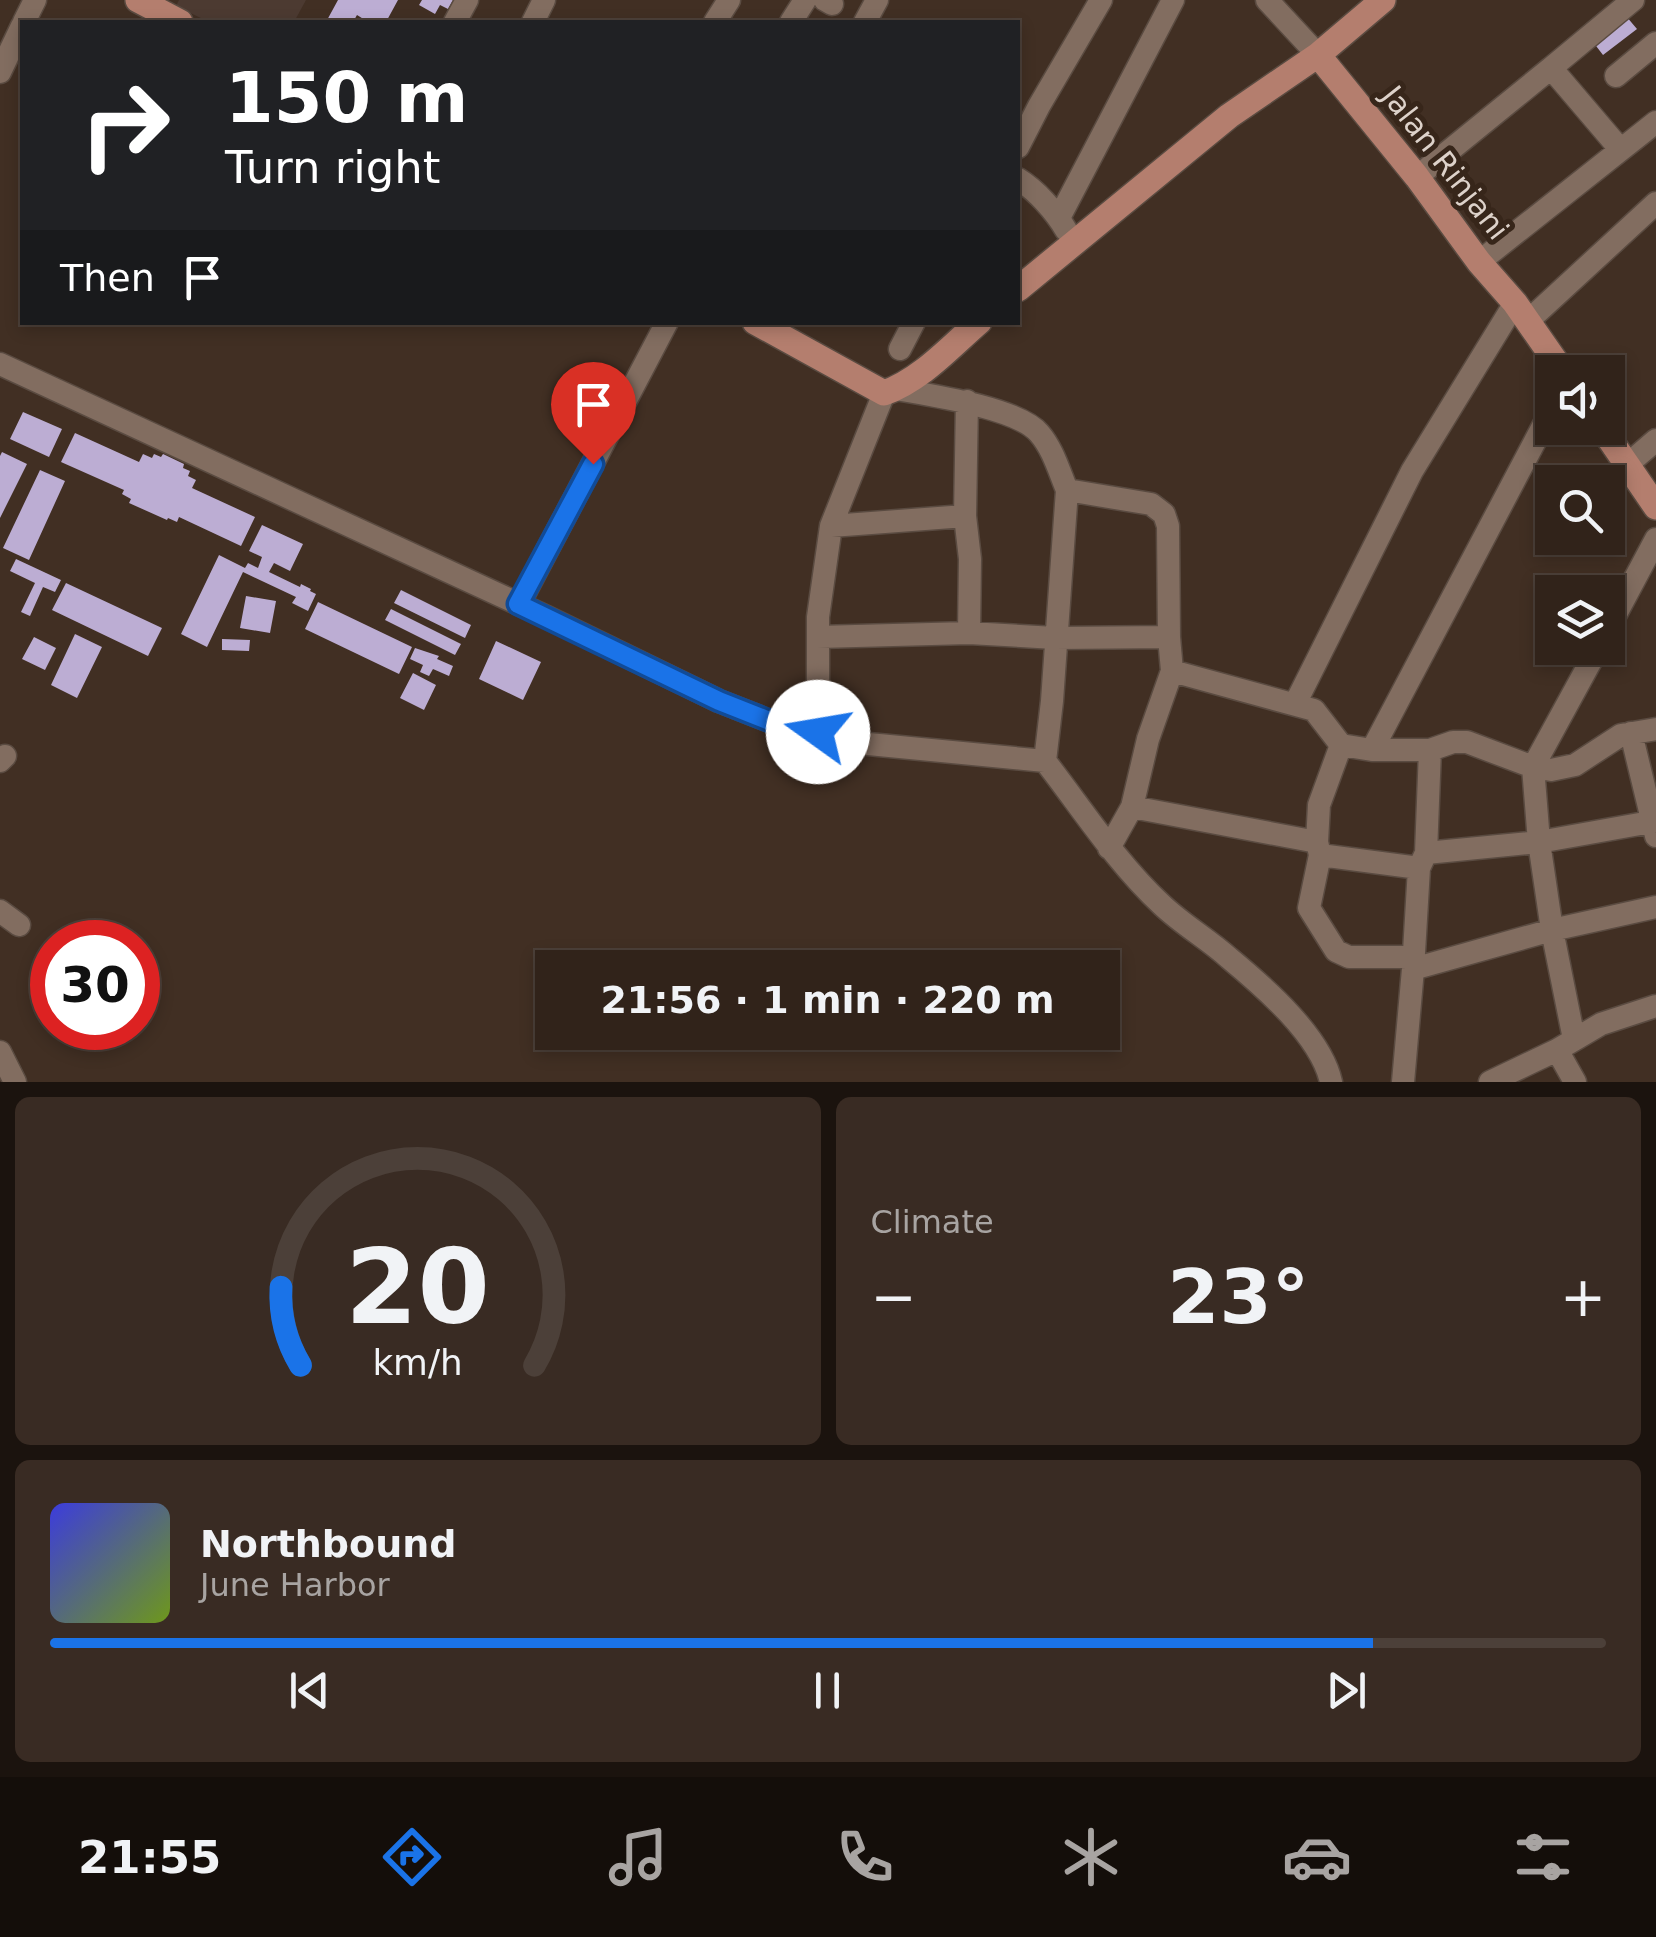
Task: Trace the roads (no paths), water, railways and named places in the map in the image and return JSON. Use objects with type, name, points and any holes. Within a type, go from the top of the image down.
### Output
[{"type":"main road","points":[[138,0],[176,20]]},
{"type":"main road","points":[[1020,287],[1229,116],[1318,55],[1383,0]]},
{"type":"main road","name":"Jalan Rinjani","points":[[1318,55],[1417,177],[1551,355]]},
{"type":"main road","points":[[761,325],[890,391],[922,372],[976,325]]},
{"type":"main road","points":[[1614,445],[1639,481]]},
{"type":"street","points":[[1020,143],[1100,0]]},
{"type":"street","points":[[1059,218],[1173,0]]},
{"type":"street","name":"Jalan Rinjani","points":[[1267,0],[1318,55]]},
{"type":"street","points":[[1417,177],[1633,0]]},
{"type":"street","points":[[0,72],[20,30]]},
{"type":"street","points":[[1616,76],[1656,42]]},
{"type":"street","points":[[1550,68],[1620,148]]},
{"type":"street","points":[[1479,262],[1656,122]]},
{"type":"street","points":[[1020,180],[1059,218],[1074,242]]},
{"type":"street","points":[[1295,704],[1412,472],[1521,312],[1656,203]]},
{"type":"street","points":[[518,604],[665,325]]},
{"type":"street","points":[[900,349],[912,325]]},
{"type":"street","points":[[0,364],[767,720],[858,743],[1045,761]]},
{"type":"street","points":[[818,732],[818,617],[831,526],[890,391],[967,401],[1022,420],[1038,431],[1067,490],[1045,761],[1109,848],[1163,906],[1230,958],[1310,1038],[1331,1082]]},
{"type":"street","points":[[967,401],[969,634]]},
{"type":"street","points":[[1639,481],[1656,440]]},
{"type":"street","points":[[1372,750],[1535,441]]},
{"type":"street","points":[[1067,490],[1152,504],[1164,514],[1168,526],[1172,671],[1148,738],[1132,808],[1109,848]]},
{"type":"street","points":[[831,526],[965,516]]},
{"type":"street","points":[[1625,598],[1656,539]]},
{"type":"street","points":[[818,637],[969,634],[1169,638]]},
{"type":"street","points":[[1575,1082],[1565,1044],[1532,766],[1588,665]]},
{"type":"street","points":[[1172,671],[1314,710],[1340,744],[1372,750],[1430,750],[1467,742],[1551,770],[1575,766],[1621,735],[1656,729]]},
{"type":"street","points":[[1132,808],[1318,849],[1422,861],[1655,826],[1631,733]]},
{"type":"street","points":[[1340,744],[1319,806],[1318,849],[1309,908],[1336,951],[1349,957],[1413,963],[1656,908]]},
{"type":"street","points":[[1402,1082],[1430,750]]},
{"type":"street","points":[[1490,1082],[1601,1024],[1656,1006]]},
{"type":"street","points":[[0,1052],[15,1082]]}]
